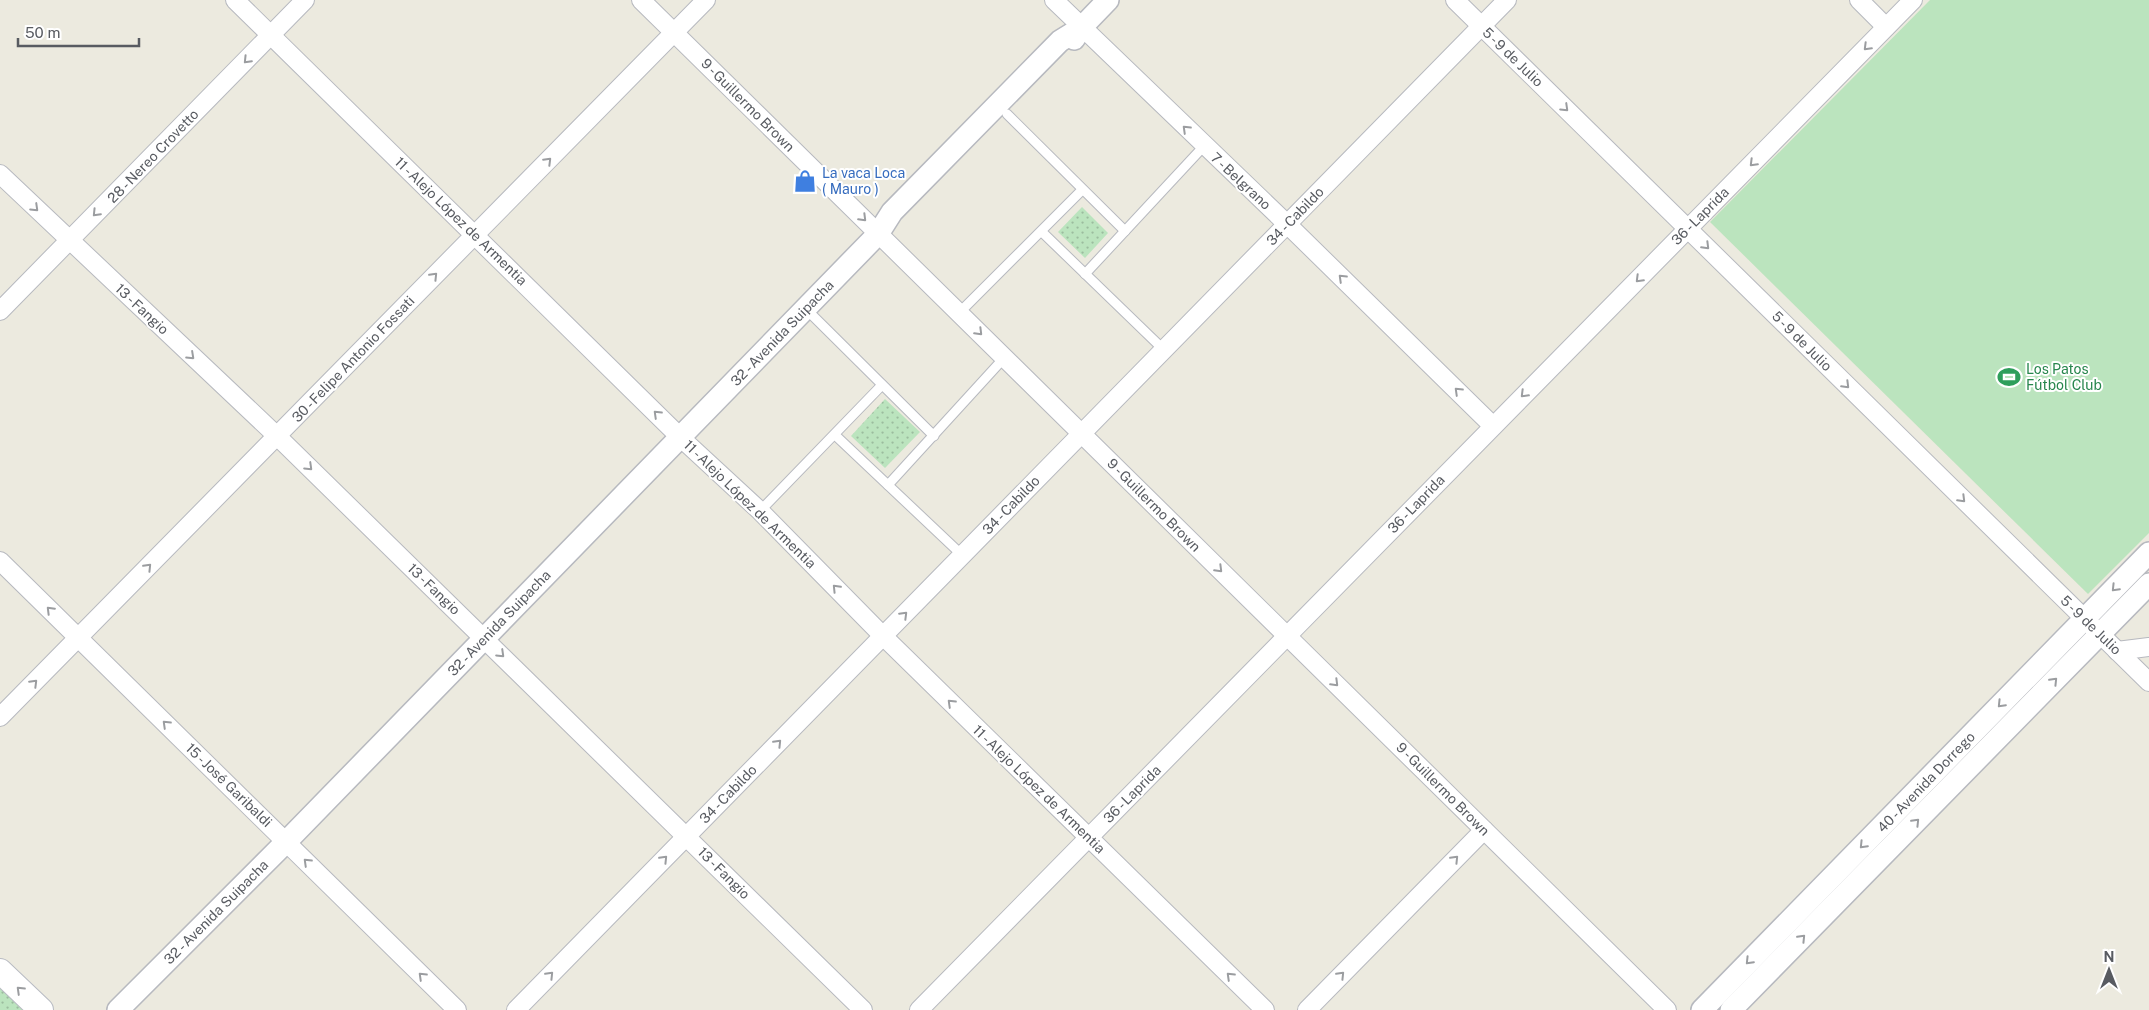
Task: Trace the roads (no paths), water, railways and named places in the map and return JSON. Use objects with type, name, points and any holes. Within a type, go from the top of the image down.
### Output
[{"type":"main road","points":[[0,971],[41,1010]]},
{"type":"street","name":"11 - Alejo López de Armentia","points":[[235,0],[680,437],[760,510],[883,636],[1264,1010]]},
{"type":"street","name":"28 - Nereo Crovetto","points":[[0,311],[305,0]]},
{"type":"street","name":"9 - Guillermo Brown","points":[[641,0],[1667,1010]]},
{"type":"street","name":"30 - Felipe Antonio Fossati","points":[[0,717],[706,0]]},
{"type":"street","name":"7 - Belgrano","points":[[1054,0],[1287,224],[1493,426]]},
{"type":"street","name":"32 - Avenida Suipacha","points":[[878,234],[902,219],[1007,114],[1068,48],[1081,28],[1108,0]]},
{"type":"street","name":"5 - 9 de Julio","points":[[1455,0],[2149,682]]},
{"type":"street","name":"34 - Cabildo","points":[[516,1010],[1507,0]]},
{"type":"street","points":[[1859,0],[1886,27]]},
{"type":"street","name":"36 - Laprida","points":[[919,1010],[1913,0]]},
{"type":"street","name":"32 - Avenida Suipacha","points":[[118,1010],[286,842],[878,234],[892,212],[1060,41],[1081,28]]},
{"type":"street","name":"13 - Fangio","points":[[0,174],[68,241],[277,436],[863,1010]]},
{"type":"street","name":"40 - Avenida Dorrego","points":[[1702,1010],[2149,553]]},
{"type":"street","name":"15 - José Garibaldi","points":[[0,561],[457,1010]]},
{"type":"street","name":"40 - Avenida Dorrego","points":[[1731,1010],[2149,584]]},
{"type":"street","points":[[2117,651],[2149,647]]},
{"type":"street","points":[[1307,1010],[1484,830]]},
{"type":"lane","points":[[1007,114],[1125,231]]},
{"type":"lane","points":[[1085,274],[1204,146]]},
{"type":"lane","points":[[959,313],[1082,190]]},
{"type":"lane","points":[[1042,232],[1164,350]]},
{"type":"lane","points":[[805,308],[934,436]]},
{"type":"lane","points":[[888,485],[1004,358]]},
{"type":"lane","points":[[760,510],[882,385]]},
{"type":"lane","points":[[835,435],[962,555]]},
{"type":"place","name":"La vaca Loca ( Mauro )","points":[[805,181]]},
{"type":"place","name":"Los Patos Fútbol Club","points":[[2009,377]]}]
